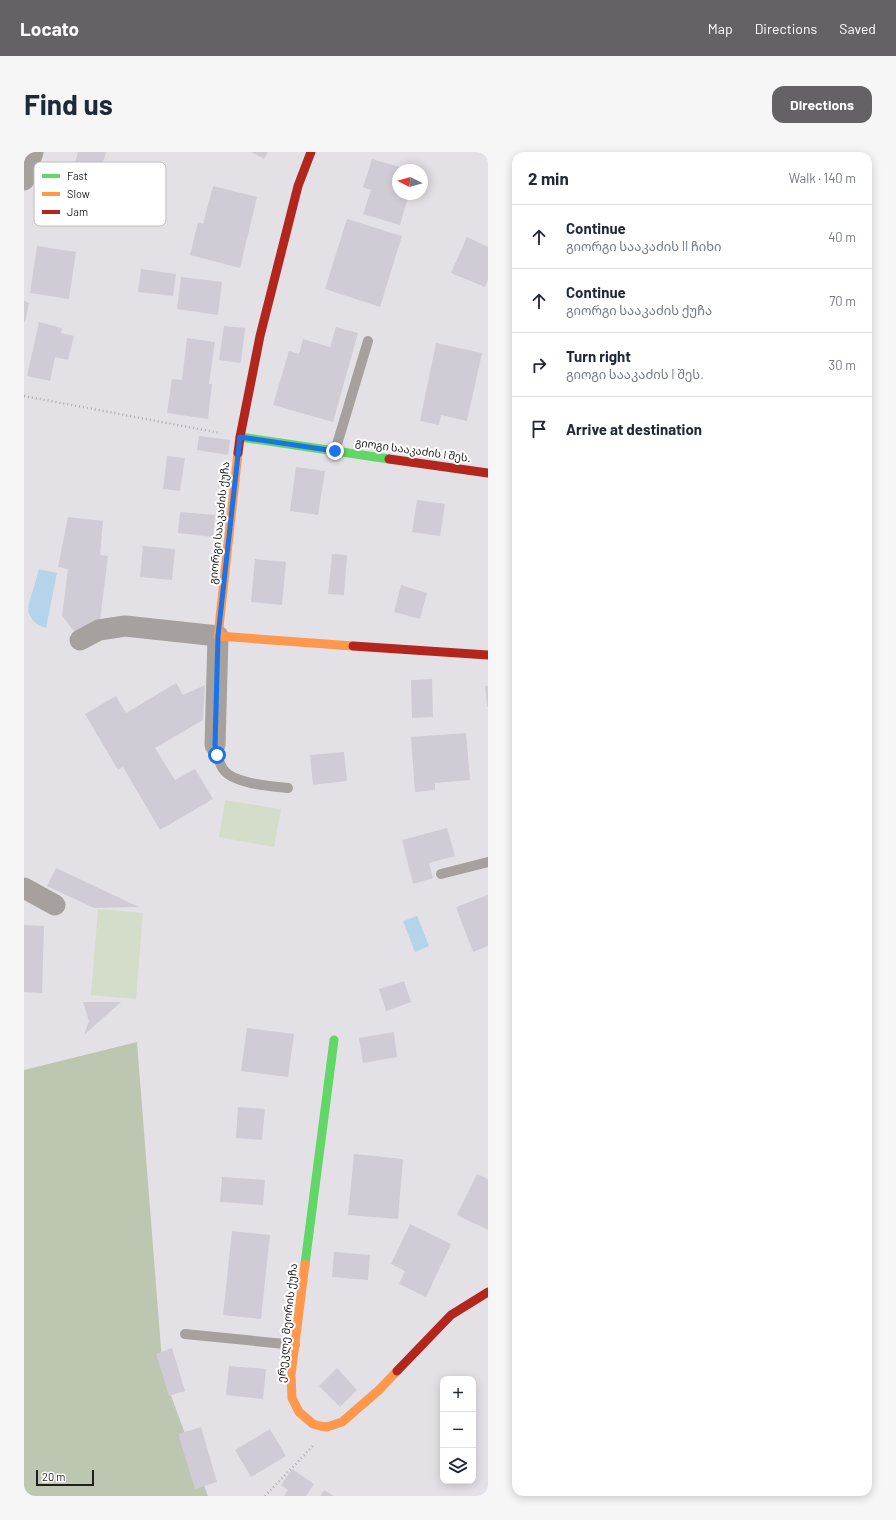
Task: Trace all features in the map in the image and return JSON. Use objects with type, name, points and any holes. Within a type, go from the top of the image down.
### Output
[{"type":"street","points":[[24,180],[34,152]]},
{"type":"street","name":"გიორგი სააკაძის ქუჩა","points":[[218,636],[240,437],[260,336],[298,186],[311,152]]},
{"type":"street","name":"გიოგი სააკაძის I შეს.","points":[[240,437],[488,473]]},
{"type":"street","points":[[80,640],[100,630],[125,626],[218,636],[488,655]]},
{"type":"street","points":[[215,745],[218,636]]},
{"type":"street","points":[[24,888],[55,905]]},
{"type":"street","name":"ერეკლე მეორის ქუჩა","points":[[320,1426],[313,1424],[300,1412],[292,1398],[291,1375],[334,1040]]},
{"type":"street","points":[[320,1426],[327,1427],[342,1422],[379,1390],[451,1315],[488,1292]]},
{"type":"lane","points":[[335,451],[368,341]]},
{"type":"lane","points":[[215,745],[217,755],[224,770],[234,778],[251,783],[288,788]]},
{"type":"lane","points":[[441,874],[488,862]]},
{"type":"lane","points":[[185,1334],[295,1345]]},
{"type":"path","points":[[24,396],[240,437]]},
{"type":"path","points":[[266,1496],[315,1444],[320,1426]]},
{"type":"green space","points":[[225,800],[281,809],[274,847],[219,837]]},
{"type":"green space","points":[[98,909],[143,913],[136,999],[91,995]]},
{"type":"green space","points":[[137,1042],[163,1374],[208,1496],[24,1496],[24,1070]]},
{"type":"water","points":[[39,569],[57,573],[46,628],[34,622],[28,610]]},
{"type":"water","points":[[417,916],[429,946],[415,952],[403,921]]},
{"type":"building","points":[[78,152],[106,152],[103,162],[75,162]]},
{"type":"building","points":[[251,152],[268,152],[264,159]]},
{"type":"building","points":[[372,159],[392,165],[392,200],[407,200],[400,225],[363,214],[371,190],[363,187]]},
{"type":"building","points":[[213,186],[257,197],[240,268],[190,255],[198,222],[203,224]]},
{"type":"building","points":[[347,219],[402,236],[380,307],[325,289]]},
{"type":"building","points":[[467,237],[488,247],[488,280],[485,287],[451,273]]},
{"type":"building","points":[[37,246],[76,252],[69,299],[30,293]]},
{"type":"building","points":[[141,269],[176,274],[173,296],[138,292]]},
{"type":"building","points":[[181,277],[222,282],[218,315],[177,309]]},
{"type":"building","points":[[24,301],[29,303],[25,322],[24,322]]},
{"type":"building","points":[[39,322],[62,328],[61,333],[74,336],[68,360],[55,357],[50,381],[27,376]]},
{"type":"building","points":[[224,326],[245,328],[241,363],[219,360]]},
{"type":"building","points":[[336,327],[358,333],[333,422],[273,405],[289,351],[299,354],[303,339],[330,347]]},
{"type":"building","points":[[187,338],[215,342],[209,384],[212,384],[208,419],[167,413],[172,379],[182,380]]},
{"type":"building","points":[[436,343],[482,353],[467,421],[441,415],[439,425],[420,421]]},
{"type":"building","points":[[199,436],[230,440],[228,455],[197,450]]},
{"type":"building","points":[[167,456],[185,458],[180,491],[163,489]]},
{"type":"building","points":[[296,467],[325,471],[318,515],[290,511]]},
{"type":"building","points":[[417,500],[445,504],[440,536],[412,532]]},
{"type":"building","points":[[180,512],[215,515],[213,537],[178,533]]},
{"type":"building","points":[[68,517],[103,521],[100,555],[108,556],[100,621],[78,636],[62,616],[68,569],[58,567]]},
{"type":"building","points":[[143,546],[175,549],[172,580],[140,577]]},
{"type":"building","points":[[332,554],[347,555],[344,595],[328,594]]},
{"type":"building","points":[[255,559],[286,562],[282,605],[251,602]]},
{"type":"building","points":[[401,585],[427,593],[420,619],[394,612]]},
{"type":"building","points":[[432,679],[433,717],[412,718],[411,680]]},
{"type":"building","points":[[176,683],[183,695],[205,685],[203,720],[155,748],[175,780],[195,769],[213,799],[160,830],[123,767],[118,770],[85,714],[116,696],[126,713]]},
{"type":"building","points":[[485,686],[488,686],[488,707],[487,707]]},
{"type":"building","points":[[466,733],[470,780],[435,783],[435,790],[415,792],[411,737]]},
{"type":"building","points":[[344,752],[347,781],[313,785],[310,755]]},
{"type":"building","points":[[447,828],[455,856],[429,863],[433,878],[413,884],[402,840]]},
{"type":"building","points":[[56,868],[139,907],[94,908],[47,886]]},
{"type":"building","points":[[488,895],[488,946],[473,952],[456,907]]},
{"type":"building","points":[[24,925],[44,926],[42,993],[24,992]]},
{"type":"building","points":[[404,981],[411,1002],[386,1011],[379,989]]},
{"type":"building","points":[[83,1002],[121,1002],[84,1035],[89,1021]]},
{"type":"building","points":[[247,1028],[294,1034],[288,1077],[241,1071]]},
{"type":"building","points":[[394,1032],[397,1057],[363,1063],[359,1038]]},
{"type":"building","points":[[238,1107],[265,1109],[262,1140],[236,1138]]},
{"type":"building","points":[[354,1154],[403,1159],[398,1219],[348,1215]]},
{"type":"building","points":[[477,1174],[488,1179],[488,1230],[457,1215]]},
{"type":"building","points":[[222,1177],[265,1180],[263,1205],[220,1202]]},
{"type":"building","points":[[410,1224],[451,1244],[426,1297],[399,1284],[405,1271],[391,1264]]},
{"type":"building","points":[[232,1231],[270,1235],[261,1319],[223,1315]]},
{"type":"building","points":[[334,1252],[370,1255],[368,1280],[332,1277]]},
{"type":"building","points":[[172,1348],[185,1391],[169,1396],[156,1354]]},
{"type":"building","points":[[229,1366],[266,1369],[263,1399],[226,1395]]},
{"type":"building","points":[[337,1368],[357,1390],[340,1407],[319,1386]]},
{"type":"building","points":[[201,1427],[217,1482],[195,1489],[178,1434]]},
{"type":"building","points":[[270,1429],[286,1456],[251,1477],[235,1450]]},
{"type":"building","points":[[292,1469],[314,1484],[306,1496],[284,1496],[288,1490],[281,1485]]},
{"type":"building","points":[[324,1490],[334,1496],[320,1496]]},
{"type":"traffic: fast","points":[[240,437],[389,459]]},
{"type":"traffic: fast","points":[[305,1264],[334,1040]]},
{"type":"traffic: slow","points":[[238,453],[218,636],[353,646]]},
{"type":"traffic: slow","points":[[305,1264],[291,1375],[292,1398],[299,1412],[313,1424],[320,1426],[327,1427],[342,1422],[379,1390],[397,1371]]},
{"type":"traffic: jam","points":[[238,453],[260,336],[298,186],[311,152]]},
{"type":"traffic: jam","points":[[389,459],[488,473]]},
{"type":"traffic: jam","points":[[353,646],[488,655]]},
{"type":"traffic: jam","points":[[397,1371],[451,1315],[488,1292]]},
{"type":"route","points":[[217,755],[215,745],[218,636],[240,437],[335,451]]}]
